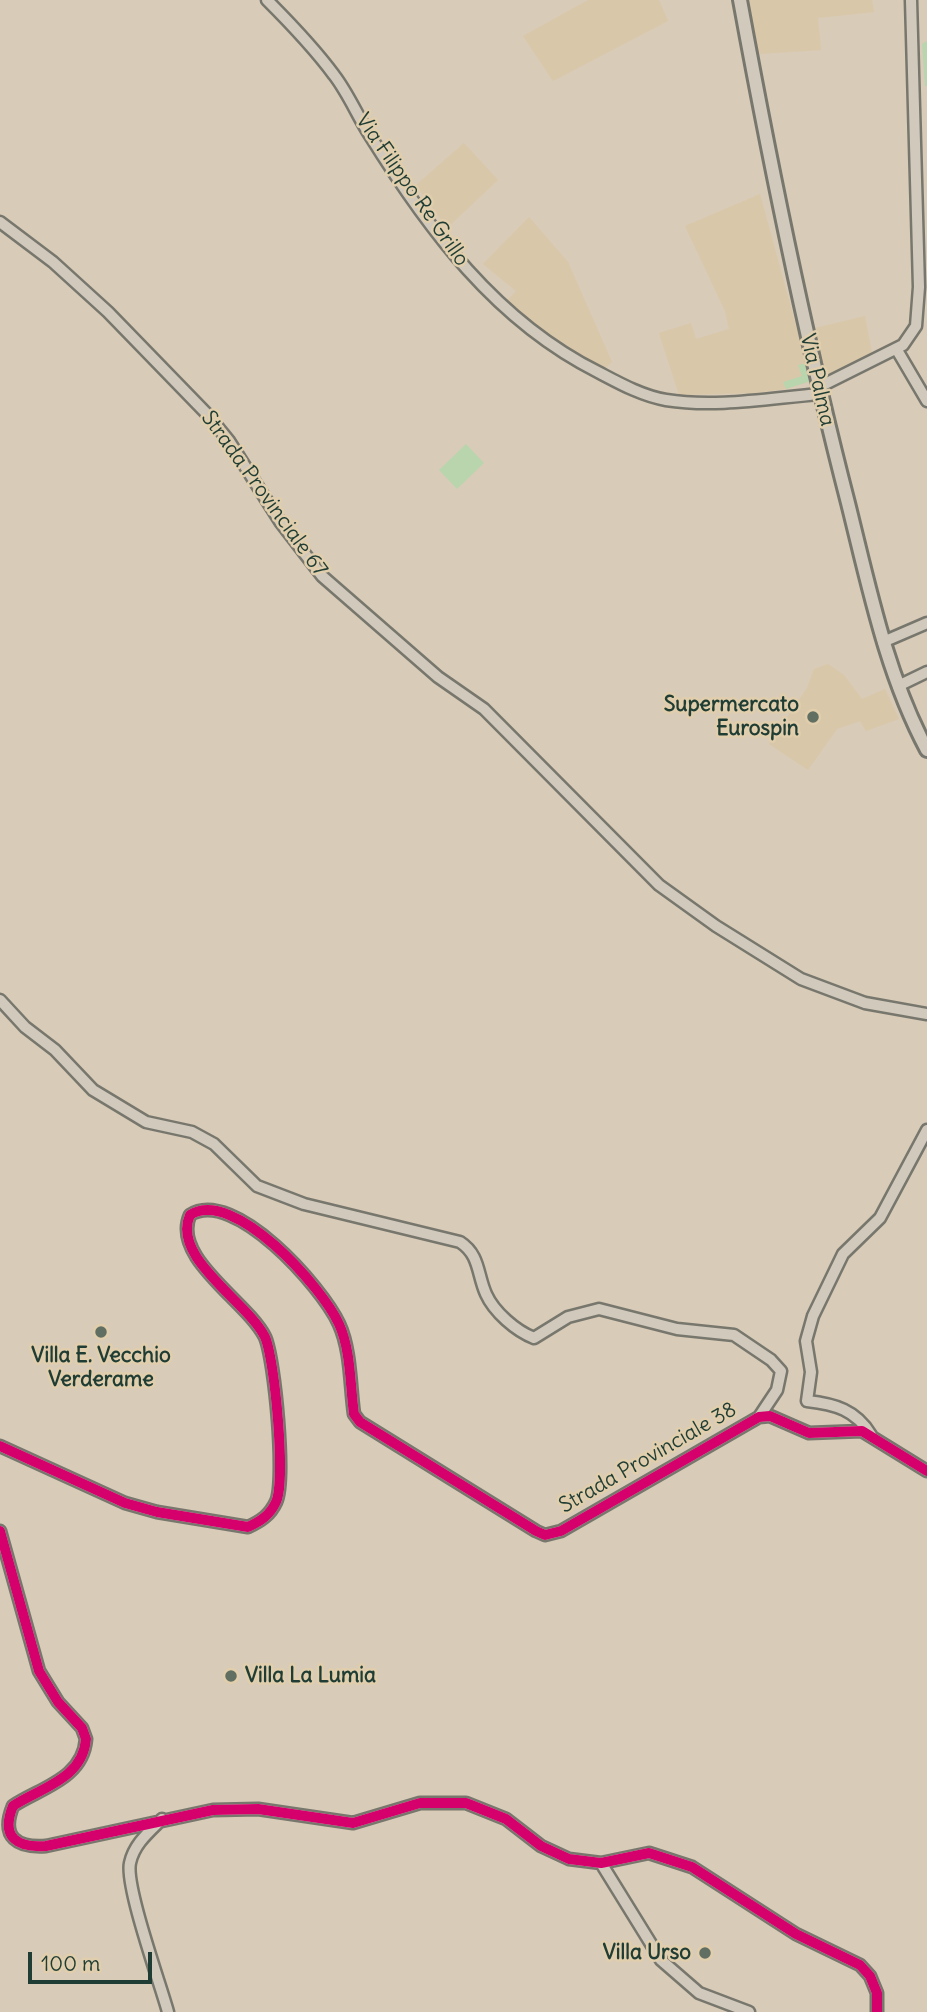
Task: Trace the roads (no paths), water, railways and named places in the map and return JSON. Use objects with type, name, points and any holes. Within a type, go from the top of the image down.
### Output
[{"type":"main road","name":"Via Palma","points":[[740,0],[774,188],[819,391],[883,642],[898,686],[927,750]]},
{"type":"street","name":"Via Filippo Re Grillo","points":[[267,0],[308,42],[337,78],[370,135],[443,241],[506,310],[554,349],[616,382],[663,399],[702,402],[819,391]]},
{"type":"street","points":[[819,391],[897,350],[911,337],[919,314],[911,0]]},
{"type":"street","name":"Strada Provinciale 67","points":[[0,222],[53,262],[145,349],[229,441],[281,523],[323,576],[438,677],[484,709],[659,885],[716,926],[801,979],[865,1003],[927,1014]]},
{"type":"street","points":[[897,350],[927,401]]},
{"type":"street","points":[[883,642],[927,623]]},
{"type":"street","points":[[898,686],[927,672]]},
{"type":"street","points":[[0,1000],[25,1027],[55,1049],[93,1090],[146,1122],[192,1132],[214,1144],[257,1185],[304,1203],[467,1246],[478,1264],[486,1294],[501,1314],[527,1336],[534,1338],[542,1335],[568,1317],[599,1309],[677,1329],[734,1335],[772,1360],[781,1371],[777,1390],[759,1416]]},
{"type":"street","points":[[872,1435],[861,1418],[847,1410],[807,1401],[811,1372],[806,1341],[813,1316],[843,1254],[880,1217],[927,1130]]},
{"type":"street","name":"Strada Provinciale 38","points":[[0,1446],[125,1503],[157,1512],[248,1527],[269,1514],[277,1501],[281,1477],[270,1351],[250,1317],[198,1259],[188,1242],[185,1232],[190,1215],[207,1209],[229,1213],[263,1236],[329,1306],[344,1338],[354,1413],[360,1422],[545,1535],[561,1531],[759,1416],[771,1416],[809,1433],[852,1430],[872,1435],[927,1471]]},
{"type":"street","points":[[0,1531],[39,1671],[48,1689],[82,1728],[86,1739],[80,1756],[61,1780],[13,1806],[7,1820],[10,1836],[21,1845],[46,1846],[213,1810],[258,1809],[353,1823],[420,1804],[456,1802],[477,1806],[506,1819],[555,1854],[601,1863],[649,1853],[692,1867],[796,1934],[860,1965],[870,1976],[877,1993],[877,2012]]},
{"type":"street","points":[[162,1819],[138,1844],[129,1866],[142,1926],[168,2012]]},
{"type":"street","points":[[601,1863],[645,1930],[652,1949],[667,1966],[699,1993],[749,2012]]},
{"type":"place","name":"Supermercato Eurospin","points":[[813,717]]},
{"type":"place","name":"Villa E. Vecchio Verderame","points":[[101,1332]]},
{"type":"place","name":"Villa La Lumia","points":[[231,1676]]},
{"type":"place","name":"Villa Urso","points":[[705,1953]]}]
